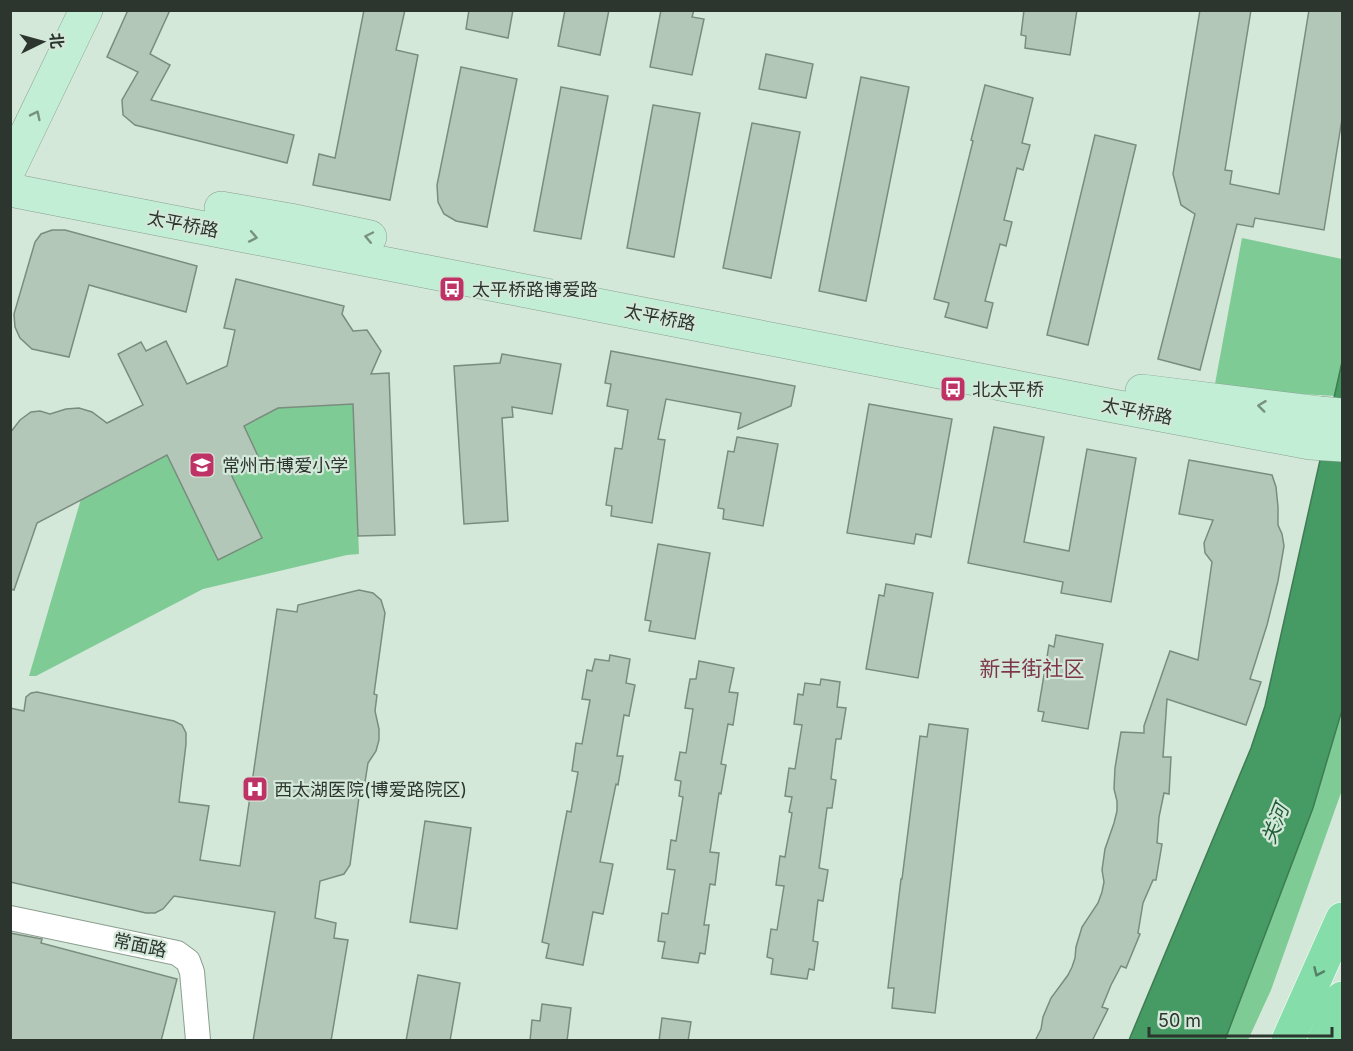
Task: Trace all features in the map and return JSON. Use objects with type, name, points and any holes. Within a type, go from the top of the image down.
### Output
[{"type":"main road","points":[[86,10],[10,169],[290,220],[690,304],[1110,387],[1324,424],[1342,445]]},
{"type":"main road","name":"太平桥路","points":[[10,190],[1050,394],[1324,424]]},
{"type":"main road","points":[[1288,1041],[1342,919]]},
{"type":"main road","points":[[1324,1041],[1342,998]]},
{"type":"street","name":"常面路","points":[[10,918],[177,953],[188,961],[192,972],[198,1041]]},
{"type":"shaded area","points":[[1242,238],[1342,259],[1342,362],[1335,396],[1214,389]]},
{"type":"shaded area","points":[[353,404],[359,554],[203,589],[36,676],[29,676],[81,499],[167,455],[244,426],[278,408]]},
{"type":"shaded area","points":[[1342,710],[1342,790],[1271,990],[1248,1040],[1225,1040],[1313,808]]},
{"type":"water","name":"关河","points":[[1342,362],[1342,710],[1313,808],[1225,1040],[1129,1040],[1251,748],[1265,706]]},
{"type":"building","points":[[128,10],[170,10],[150,54],[170,65],[151,100],[294,135],[287,163],[135,125],[123,115],[122,100],[138,72],[107,57]]},
{"type":"building","points":[[364,10],[405,10],[396,50],[418,55],[390,200],[313,185],[319,154],[335,158]]},
{"type":"building","points":[[469,10],[513,10],[508,38],[466,29]]},
{"type":"building","points":[[565,10],[609,10],[600,55],[558,46]]},
{"type":"building","points":[[661,10],[694,10],[692,17],[704,19],[692,75],[650,67]]},
{"type":"building","points":[[1024,10],[1077,10],[1070,55],[1025,48],[1026,36],[1021,35]]},
{"type":"building","points":[[1200,10],[1251,10],[1225,170],[1232,171],[1230,184],[1279,194],[1309,10],[1342,10],[1342,119],[1324,230],[1255,218],[1253,227],[1237,224],[1200,370],[1158,359],[1195,214],[1181,205],[1173,174]]},
{"type":"building","points":[[766,54],[813,64],[806,98],[759,89]]},
{"type":"building","points":[[461,67],[517,79],[487,227],[456,221],[444,214],[438,202],[437,185]]},
{"type":"building","points":[[861,77],[909,87],[866,301],[819,291]]},
{"type":"building","points":[[985,85],[1033,98],[1022,143],[1030,145],[1023,170],[1017,168],[1004,220],[1012,222],[1006,246],[1000,244],[985,301],[993,303],[987,328],[945,317],[949,303],[934,299]]},
{"type":"building","points":[[561,87],[608,96],[581,239],[534,231]]},
{"type":"building","points":[[653,105],[700,113],[674,257],[627,248]]},
{"type":"building","points":[[752,123],[800,132],[771,278],[723,268]]},
{"type":"building","points":[[1095,135],[1136,145],[1088,345],[1047,335]]},
{"type":"building","points":[[52,230],[65,230],[197,266],[186,312],[89,285],[69,357],[32,349],[20,338],[15,327],[14,314],[35,242],[41,234]]},
{"type":"building","points":[[236,279],[344,306],[342,314],[353,331],[367,330],[381,351],[371,374],[389,373],[395,535],[358,536],[353,404],[278,408],[244,426],[258,456],[229,470],[262,538],[218,560],[167,455],[37,523],[14,590],[10,589],[10,433],[20,420],[31,412],[40,411],[50,414],[79,408],[92,412],[107,423],[143,405],[118,354],[141,342],[146,351],[166,341],[187,384],[227,366],[235,330],[224,328]]},
{"type":"building","points":[[611,351],[795,386],[791,406],[738,429],[741,413],[666,399],[658,439],[665,440],[652,523],[611,516],[612,506],[606,505],[615,448],[622,449],[628,410],[607,406],[611,384],[605,383]]},
{"type":"building","points":[[502,354],[561,364],[552,414],[512,407],[513,417],[502,418],[508,521],[464,524],[454,366],[500,363]]},
{"type":"building","points":[[869,404],[952,419],[931,537],[916,534],[914,544],[847,533]]},
{"type":"building","points":[[994,427],[1044,437],[1024,542],[1069,551],[1087,449],[1136,458],[1111,602],[1061,593],[1063,582],[968,563]]},
{"type":"building","points":[[737,437],[778,444],[763,526],[723,519],[724,509],[718,508],[728,451],[734,452]]},
{"type":"building","points":[[1189,460],[1272,475],[1276,487],[1278,525],[1284,546],[1267,625],[1250,679],[1261,682],[1246,725],[1167,699],[1163,757],[1171,757],[1169,794],[1164,793],[1159,817],[1157,843],[1162,844],[1156,880],[1153,880],[1143,903],[1138,933],[1140,934],[1126,968],[1121,966],[1111,985],[1102,1007],[1108,1009],[1092,1041],[1035,1041],[1051,998],[1072,967],[1082,927],[1098,903],[1102,892],[1105,849],[1117,811],[1114,789],[1115,768],[1121,732],[1144,733],[1144,726],[1170,651],[1198,660],[1212,562],[1205,553],[1204,543],[1213,520],[1179,514]]},
{"type":"building","points":[[658,544],[710,553],[695,639],[649,631],[651,621],[645,620]]},
{"type":"building","points":[[886,584],[933,593],[918,678],[866,669],[879,595],[884,596]]},
{"type":"building","points":[[359,590],[373,593],[381,600],[385,613],[374,694],[377,695],[375,711],[379,740],[376,751],[368,763],[365,782],[361,782],[350,865],[344,874],[320,881],[315,918],[336,923],[334,938],[348,940],[331,1041],[253,1041],[275,912],[174,896],[163,909],[155,913],[146,913],[10,882],[10,708],[24,711],[26,697],[37,692],[174,721],[182,725],[186,733],[186,744],[179,802],[209,806],[200,860],[240,866],[277,609],[297,612],[298,605]]},
{"type":"building","points":[[1056,635],[1103,644],[1088,729],[1042,721],[1044,712],[1038,711],[1049,645],[1054,647]]},
{"type":"building","points":[[610,655],[630,659],[626,683],[635,685],[629,716],[624,715],[617,756],[623,756],[600,862],[613,864],[603,914],[593,912],[583,965],[546,958],[549,944],[542,942],[567,811],[571,812],[578,772],[572,771],[576,743],[582,744],[590,700],[582,699],[587,670],[592,671],[595,659],[609,661]]},
{"type":"building","points":[[699,661],[734,668],[729,692],[738,693],[733,725],[728,724],[721,764],[726,765],[721,794],[719,793],[710,852],[719,853],[715,885],[710,884],[704,925],[709,925],[705,954],[700,953],[698,963],[662,958],[665,942],[658,941],[662,913],[668,914],[675,870],[667,869],[671,840],[676,841],[683,797],[679,796],[681,781],[675,780],[680,752],[686,753],[693,709],[685,708],[690,679],[696,679]]},
{"type":"building","points":[[821,679],[840,682],[837,707],[846,708],[841,739],[836,739],[831,779],[836,780],[832,808],[827,808],[819,868],[828,870],[823,901],[818,900],[813,941],[818,942],[814,970],[809,969],[807,979],[771,974],[773,959],[767,957],[771,929],[777,930],[784,886],[776,885],[780,856],[785,857],[792,813],[789,812],[792,797],[785,796],[789,768],[795,769],[802,725],[794,724],[798,694],[803,695],[805,683],[820,685]]},
{"type":"building","points":[[929,724],[968,729],[935,1013],[892,1008],[894,988],[888,988],[920,736],[927,737]]},
{"type":"building","points":[[425,821],[471,828],[457,929],[410,922]]},
{"type":"building","points":[[10,933],[42,939],[41,943],[177,979],[161,1041],[10,1041]]},
{"type":"building","points":[[418,975],[460,983],[450,1041],[406,1041]]},
{"type":"building","points":[[542,1004],[571,1008],[567,1041],[530,1041],[532,1020],[540,1021]]},
{"type":"building","points":[[662,1018],[691,1022],[688,1041],[659,1041]]},
{"type":"place","name":"太平桥路博爱路","points":[[452,289]]},
{"type":"place","name":"北太平桥","points":[[953,389]]},
{"type":"place","name":"常州市博爱小学","points":[[202,465]]},
{"type":"place","name":"西太湖医院(博爱路院区)","points":[[255,789]]},
{"type":"district","name":"新丰街社区","points":[[1032,668]]}]
